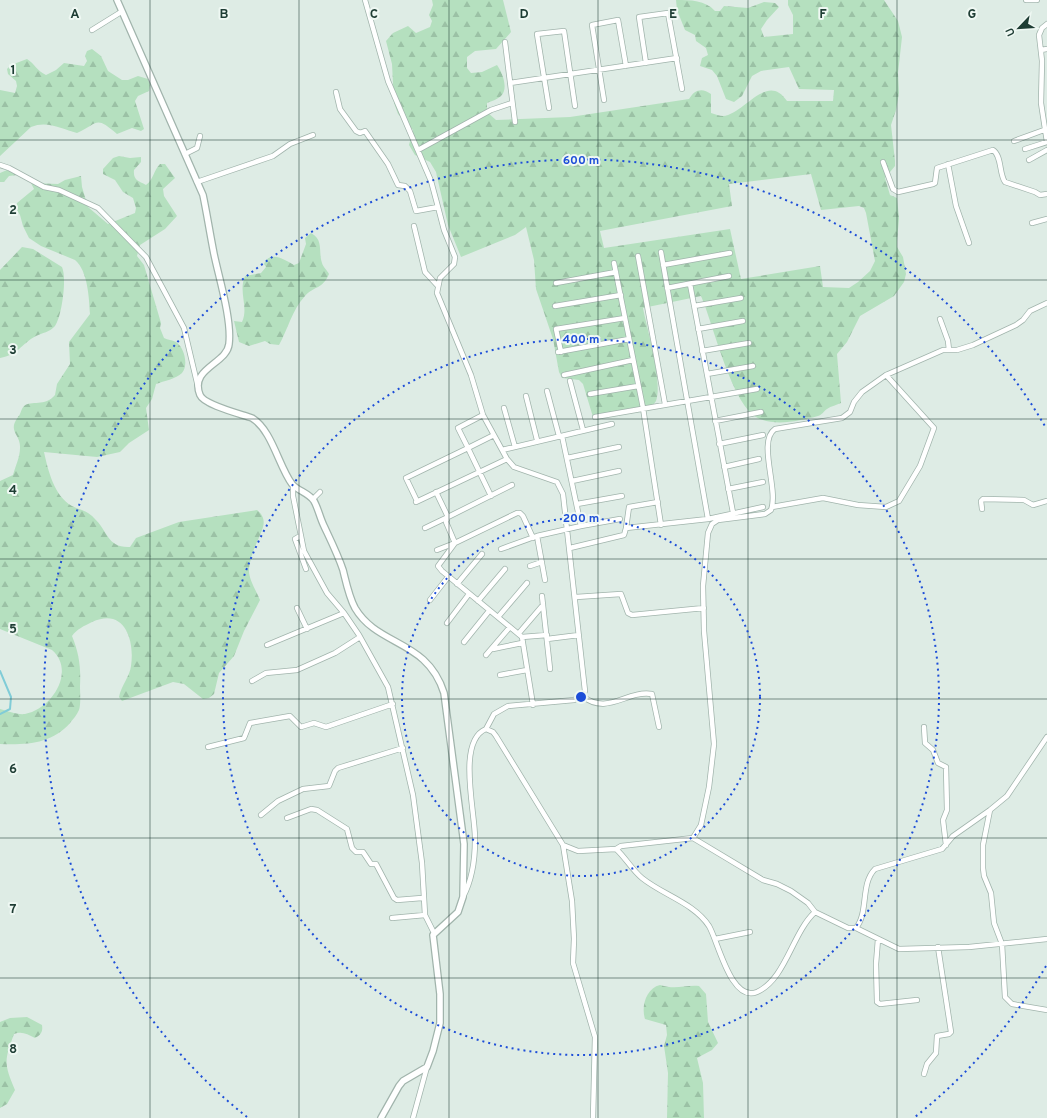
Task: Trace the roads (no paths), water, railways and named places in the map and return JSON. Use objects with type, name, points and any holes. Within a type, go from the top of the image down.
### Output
[{"type":"street","points":[[117,0],[121,12],[163,102],[203,194],[223,292],[230,345],[224,354],[203,373],[198,389]]},
{"type":"street","points":[[365,0],[388,81],[431,181],[444,230],[454,252],[455,261],[444,272],[437,285],[437,293],[441,306],[471,374],[483,415],[507,459],[514,467],[557,482],[563,494],[585,684],[585,691],[582,696],[563,702],[508,706],[494,714],[486,729],[475,738],[471,751],[469,768],[475,839],[472,866],[467,889],[458,912],[434,933]]},
{"type":"street","points":[[1026,0],[1038,0]]},
{"type":"street","points":[[92,30],[121,12]]},
{"type":"street","points":[[646,63],[639,17],[668,13],[682,89]]},
{"type":"street","points":[[604,100],[592,25],[618,20],[626,66]]},
{"type":"street","points":[[1025,149],[1047,142],[1041,104],[1041,50],[1039,32],[1047,25]]},
{"type":"street","points":[[549,108],[537,34],[564,31],[575,106]]},
{"type":"street","points":[[504,42],[515,122]]},
{"type":"street","points":[[1041,50],[1047,49]]},
{"type":"street","points":[[510,83],[677,58]]},
{"type":"street","points":[[1041,68],[1047,68]]},
{"type":"street","points":[[336,92],[340,109],[356,131],[360,134],[365,131],[388,164],[398,185],[405,186],[410,191],[416,211],[438,208]]},
{"type":"street","points":[[418,150],[492,110],[512,102]]},
{"type":"street","points":[[1014,141],[1044,130]]},
{"type":"street","points":[[197,182],[273,156],[290,144],[313,135]]},
{"type":"street","points":[[185,154],[197,148],[200,136]]},
{"type":"street","points":[[1029,160],[1047,150]]},
{"type":"street","points":[[883,162],[893,189],[898,192],[934,184],[936,170],[948,164],[994,151],[1002,178],[1005,182],[1035,192],[1040,196],[1047,194]]},
{"type":"street","points":[[948,164],[956,206],[969,243]]},
{"type":"street","points":[[0,165],[9,168],[44,187],[59,190],[98,208],[146,257],[184,328],[201,398],[205,402],[252,418],[257,422],[274,446],[293,485],[293,496],[300,536],[295,539],[327,593],[344,613],[360,637],[388,687],[413,795],[422,863],[422,898],[425,915],[434,933],[440,994],[440,1023],[434,1051],[427,1067],[413,1118]]},
{"type":"street","points":[[1032,223],[1047,219]]},
{"type":"street","points":[[414,226],[425,272],[437,285]]},
{"type":"street","points":[[661,252],[708,519]]},
{"type":"street","points":[[663,265],[730,253]]},
{"type":"street","points":[[638,256],[665,404]]},
{"type":"street","points":[[614,263],[638,386],[662,525]]},
{"type":"street","points":[[556,283],[616,272]]},
{"type":"street","points":[[667,288],[729,276]]},
{"type":"street","points":[[690,284],[733,516]]},
{"type":"street","points":[[555,306],[621,295]]},
{"type":"street","points":[[694,306],[741,298]]},
{"type":"street","points":[[626,528],[768,513],[772,506],[768,443],[772,431],[775,428],[842,418],[850,412],[854,402],[862,392],[886,375],[943,350],[965,349],[1016,325],[1023,320],[1030,311],[1047,303]]},
{"type":"street","points":[[625,318],[556,329],[560,352],[629,339]]},
{"type":"street","points":[[940,319],[948,341],[949,350]]},
{"type":"street","points":[[698,329],[743,321]]},
{"type":"street","points":[[702,351],[749,344]]},
{"type":"street","points":[[564,375],[633,360]]},
{"type":"street","points":[[707,374],[753,366]]},
{"type":"street","points":[[772,506],[823,498],[858,505],[886,507],[899,501],[920,466],[934,428],[886,375]]},
{"type":"street","points":[[570,381],[583,430]]},
{"type":"street","points":[[590,394],[638,386]]},
{"type":"street","points":[[595,417],[757,389]]},
{"type":"street","points":[[547,391],[567,458],[581,526]]},
{"type":"street","points":[[526,396],[537,440]]},
{"type":"street","points":[[504,408],[515,447]]},
{"type":"street","points":[[715,421],[760,412]]},
{"type":"street","points":[[483,415],[458,428],[491,496]]},
{"type":"street","points":[[502,450],[537,440],[612,424]]},
{"type":"street","points":[[494,435],[406,478],[416,502],[507,459]]},
{"type":"street","points":[[720,444],[763,435]]},
{"type":"street","points":[[567,458],[619,447]]},
{"type":"street","points":[[724,467],[759,459]]},
{"type":"street","points":[[572,481],[619,471]]},
{"type":"street","points":[[728,489],[763,482]]},
{"type":"street","points":[[293,485],[313,498],[337,554],[354,606],[360,615],[371,626],[422,658],[436,672],[440,682],[447,713],[463,836],[463,897]]},
{"type":"street","points":[[424,528],[448,518],[512,485]]},
{"type":"street","points":[[313,498],[320,492]]},
{"type":"street","points":[[436,492],[448,518],[446,522],[455,543]]},
{"type":"street","points":[[577,504],[622,496]]},
{"type":"street","points":[[982,509],[982,499],[1024,500],[1033,505],[1047,501]]},
{"type":"street","points":[[570,548],[624,535],[629,507],[658,502]]},
{"type":"street","points":[[693,838],[698,833],[702,825],[709,787],[714,744],[703,586],[708,533],[714,522],[763,507]]},
{"type":"street","points":[[437,550],[455,543],[517,513],[520,513],[535,537],[545,580]]},
{"type":"street","points":[[501,549],[535,537],[581,526],[620,519]]},
{"type":"street","points":[[455,543],[438,566],[448,577],[520,635],[547,637],[579,635]]},
{"type":"street","points":[[302,552],[306,569]]},
{"type":"street","points":[[457,584],[482,554]]},
{"type":"street","points":[[530,566],[542,562]]},
{"type":"street","points":[[478,601],[505,569]]},
{"type":"street","points":[[430,600],[448,577]]},
{"type":"street","points":[[498,617],[527,583]]},
{"type":"street","points":[[447,623],[469,594]]},
{"type":"street","points":[[576,597],[621,594],[628,613],[632,615],[704,608]]},
{"type":"street","points":[[542,596],[550,669]]},
{"type":"street","points":[[520,635],[543,605]]},
{"type":"street","points":[[297,608],[307,628]]},
{"type":"street","points":[[464,642],[489,611]]},
{"type":"street","points":[[267,645],[344,613]]},
{"type":"street","points":[[486,655],[510,627]]},
{"type":"street","points":[[520,635],[533,705]]},
{"type":"street","points":[[252,681],[266,673],[297,670],[335,653],[360,637]]},
{"type":"street","points":[[492,649],[522,643]]},
{"type":"street","points":[[500,675],[527,670]]},
{"type":"street","points":[[582,696],[589,701],[602,705],[642,694],[652,694],[659,726]]},
{"type":"street","points":[[208,747],[244,738],[250,723],[290,716],[301,727],[314,723],[326,727],[393,704]]},
{"type":"street","points":[[924,727],[925,743],[934,750],[938,763],[946,768],[947,810],[944,820],[946,845]]},
{"type":"street","points":[[486,729],[493,732],[496,736],[563,845],[572,901],[574,939],[573,963],[595,1037],[593,1118]]},
{"type":"street","points":[[856,928],[862,911],[870,876],[875,869],[938,852],[954,836],[1007,796],[1047,737]]},
{"type":"street","points":[[261,815],[278,801],[302,789],[329,786],[335,771],[338,768],[403,748]]},
{"type":"street","points":[[287,818],[311,808],[333,820],[347,829],[352,848],[356,852],[363,852],[371,864],[376,864],[394,898],[397,900],[422,898]]},
{"type":"street","points":[[990,810],[983,845],[983,868],[984,876],[991,893],[994,923],[1002,944],[1006,1000],[1012,1004],[1047,1010]]},
{"type":"street","points":[[563,845],[578,851],[616,849],[621,846],[693,838],[763,880],[777,884],[791,891],[808,904],[815,912],[848,928],[856,928],[899,949],[969,947],[1047,939]]},
{"type":"street","points":[[616,849],[643,879],[668,893],[702,918],[715,939],[732,980],[737,987],[749,993],[755,993],[762,989],[777,974],[804,924],[815,912]]},
{"type":"street","points":[[392,918],[425,915]]},
{"type":"street","points":[[715,939],[750,932]]},
{"type":"street","points":[[878,939],[876,964],[878,1002],[880,1004],[917,1000]]},
{"type":"street","points":[[924,1074],[926,1066],[936,1052],[937,1036],[949,1034],[951,1032],[938,947]]},
{"type":"street","points":[[381,1118],[399,1086],[427,1067]]},
{"type":"waterway","points":[[0,671],[11,697],[10,709],[0,714]]}]
